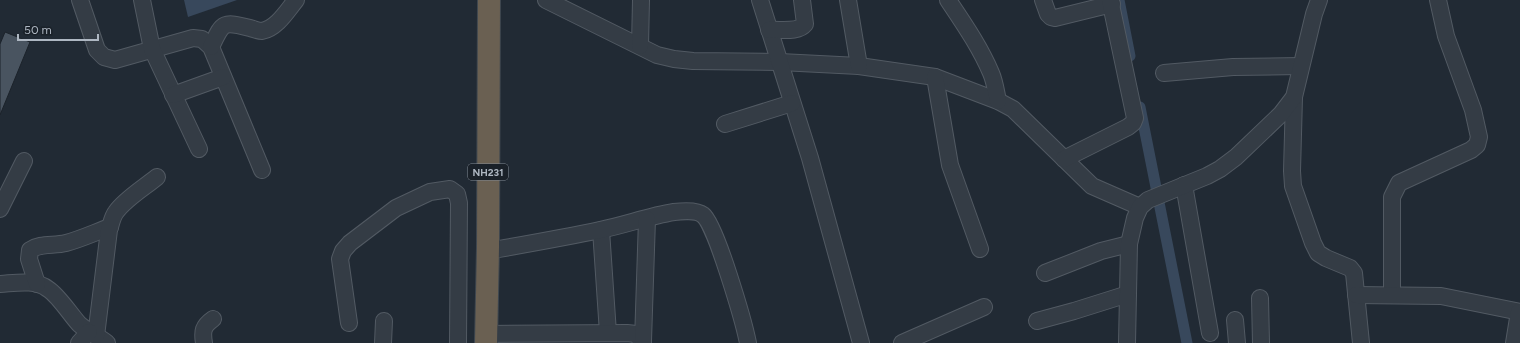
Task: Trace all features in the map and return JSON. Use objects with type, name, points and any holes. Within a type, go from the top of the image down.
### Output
[{"type":"highway","name":"NH231","points":[[489,0],[488,247],[492,338]]},
{"type":"highway","name":"NH231","points":[[492,338],[499,249],[497,0]]},
{"type":"street","points":[[80,0],[97,50],[104,57],[116,60],[193,38],[202,40],[211,47],[262,170]]},
{"type":"street","points":[[142,0],[152,50],[199,149]]},
{"type":"street","points":[[211,47],[220,29],[226,24],[234,24],[261,31],[270,28],[277,23],[296,0]]},
{"type":"street","points":[[546,0],[657,55],[674,59],[693,61],[780,62],[859,66],[935,77],[998,101],[1013,109],[1092,186],[1144,204]]},
{"type":"street","points":[[640,46],[641,0]]},
{"type":"street","points":[[760,0],[810,158],[861,343]]},
{"type":"street","points":[[769,30],[796,29],[802,27],[805,24],[802,0]]},
{"type":"street","points":[[848,0],[859,66]]},
{"type":"street","points":[[948,0],[983,56],[992,75],[998,101]]},
{"type":"street","points":[[1043,0],[1048,14],[1055,18],[1111,2],[1135,118],[1128,127],[1064,159]]},
{"type":"street","points":[[1319,0],[1314,14],[1294,97],[1293,186],[1318,253],[1350,268],[1354,273],[1361,343]]},
{"type":"street","points":[[1392,294],[1392,197],[1395,190],[1399,183],[1471,150],[1477,145],[1479,138],[1473,110],[1446,36],[1438,0]]},
{"type":"street","points":[[1164,72],[1233,67],[1301,66]]},
{"type":"street","points":[[173,95],[224,77]]},
{"type":"street","points":[[935,77],[950,165],[980,249]]},
{"type":"street","points":[[1127,343],[1129,244],[1136,218],[1144,204],[1167,191],[1208,176],[1236,157],[1281,114],[1294,97]]},
{"type":"street","points":[[726,124],[792,103]]},
{"type":"street","points":[[0,209],[24,161]]},
{"type":"street","points":[[93,339],[110,227],[115,213],[157,177]]},
{"type":"street","points":[[1184,185],[1210,334]]},
{"type":"street","points":[[349,324],[340,258],[343,251],[350,243],[396,208],[430,192],[450,189],[457,194],[459,203],[458,343]]},
{"type":"street","points":[[499,249],[601,230],[675,212],[691,211],[702,214],[709,220],[715,234],[748,343]]},
{"type":"street","points":[[643,342],[647,219]]},
{"type":"street","points":[[37,284],[29,259],[30,250],[35,246],[64,243],[110,227]]},
{"type":"street","points":[[601,230],[608,333]]},
{"type":"street","points":[[1045,273],[1102,251],[1129,244]]},
{"type":"street","points":[[0,284],[25,282],[37,284],[49,289],[93,339]]},
{"type":"street","points":[[1037,321],[1128,294]]},
{"type":"street","points":[[1356,295],[1392,294],[1441,296],[1520,312],[1514,343]]},
{"type":"street","points":[[1260,298],[1261,343]]},
{"type":"street","points":[[902,343],[984,307]]},
{"type":"street","points":[[204,343],[203,331],[205,325],[213,318]]},
{"type":"street","points":[[1235,320],[1237,343]]},
{"type":"street","points":[[383,343],[384,321]]},
{"type":"street","points":[[492,338],[627,333],[636,334],[643,342]]},
{"type":"water","points":[[184,0],[237,0],[188,17]]},
{"type":"building","points":[[5,32],[30,42],[0,115],[0,44]]},
{"type":"waterway","points":[[1119,0],[1130,56]]},
{"type":"waterway","points":[[1140,107],[1187,343]]}]
